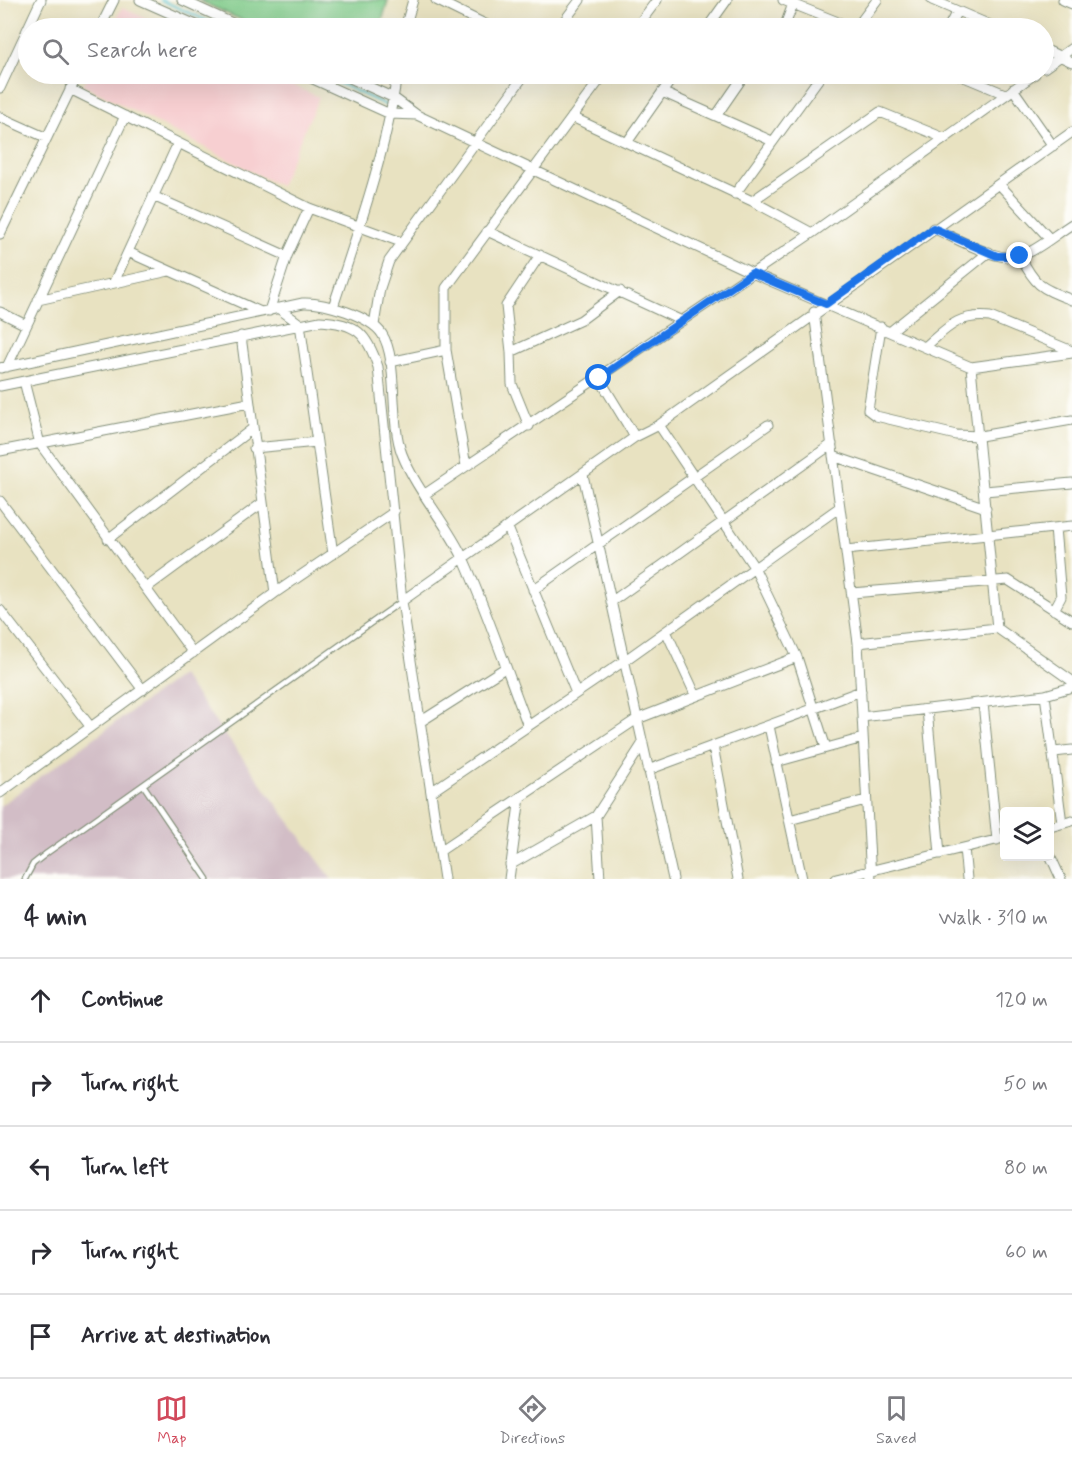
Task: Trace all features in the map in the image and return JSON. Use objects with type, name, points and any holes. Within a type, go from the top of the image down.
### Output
[{"type":"street","points":[[32,18],[41,0]]},
{"type":"street","points":[[105,18],[114,0]]},
{"type":"street","points":[[140,0],[180,18]]},
{"type":"street","points":[[182,0],[221,18]]},
{"type":"street","points":[[408,18],[413,0]]},
{"type":"street","points":[[436,0],[473,18]]},
{"type":"street","points":[[644,18],[657,0]]},
{"type":"street","points":[[714,18],[727,0]]},
{"type":"street","points":[[783,0],[829,18]]},
{"type":"street","points":[[862,18],[877,0]]},
{"type":"street","points":[[932,0],[953,6],[976,18]]},
{"type":"street","points":[[1064,0],[1072,4]]},
{"type":"street","points":[[566,18],[577,1]]},
{"type":"street","points":[[788,18],[793,4]]},
{"type":"street","points":[[1,83],[18,48]]},
{"type":"street","points":[[1054,60],[1072,48]]},
{"type":"street","points":[[1054,53],[1072,62]]},
{"type":"street","points":[[0,234],[73,84]]},
{"type":"street","points":[[324,84],[390,114],[417,116]]},
{"type":"street","points":[[363,84],[394,98],[417,116],[752,273],[972,367],[1072,352]]},
{"type":"street","points":[[333,307],[359,228],[390,114],[396,84]]},
{"type":"street","points":[[374,325],[384,273],[401,243],[518,84]]},
{"type":"street","points":[[466,466],[446,350],[446,288],[597,84]]},
{"type":"street","points":[[628,141],[668,84]]},
{"type":"street","points":[[716,116],[738,84]]},
{"type":"street","points":[[735,194],[815,84]]},
{"type":"street","points":[[986,84],[1009,92],[1053,146]]},
{"type":"street","points":[[425,494],[812,233],[1021,84]]},
{"type":"street","points":[[70,89],[309,208],[401,243]]},
{"type":"street","points":[[662,92],[772,141]]},
{"type":"street","points":[[752,201],[880,112],[944,138]]},
{"type":"street","points":[[3,367],[26,325],[125,116]]},
{"type":"street","points":[[0,117],[47,138]]},
{"type":"street","points":[[572,117],[628,141],[812,233]]},
{"type":"street","points":[[402,601],[583,476],[635,436],[659,425],[814,312],[1072,132]]},
{"type":"street","points":[[114,282],[178,143]]},
{"type":"street","points":[[999,184],[1049,238]]},
{"type":"street","points":[[153,196],[287,256]]},
{"type":"street","points":[[269,311],[287,256],[309,208]]},
{"type":"street","points":[[933,228],[989,252],[1003,256],[1020,256],[1072,224]]},
{"type":"street","points":[[487,231],[682,321]]},
{"type":"street","points":[[128,252],[300,324]]},
{"type":"street","points":[[891,331],[989,252]]},
{"type":"street","points":[[529,426],[512,384],[506,306],[540,255]]},
{"type":"street","points":[[1020,256],[1033,280],[1046,290],[1072,300]]},
{"type":"street","points":[[38,300],[169,271]]},
{"type":"street","points":[[511,352],[581,320],[620,291]]},
{"type":"street","points":[[3,367],[312,303],[333,307],[374,325],[383,336],[390,362],[395,431],[403,456],[463,560],[528,726]]},
{"type":"street","points":[[0,312],[26,325]]},
{"type":"street","points":[[814,312],[858,643],[870,875]]},
{"type":"street","points":[[925,347],[959,319],[977,316],[990,317],[1072,352]]},
{"type":"street","points":[[0,386],[320,321],[347,325],[366,338],[378,367],[402,601],[444,879]]},
{"type":"street","points":[[300,324],[333,554]]},
{"type":"street","points":[[881,327],[868,410],[876,416],[956,435],[980,436],[1072,420]]},
{"type":"street","points":[[241,336],[261,504],[275,593]]},
{"type":"street","points":[[390,362],[446,350]]},
{"type":"street","points":[[972,367],[997,628]]},
{"type":"street","points":[[599,378],[635,436]]},
{"type":"street","points":[[24,381],[40,444],[193,653]]},
{"type":"street","points":[[0,452],[249,403]]},
{"type":"street","points":[[659,425],[754,567],[796,657],[815,708],[826,748]]},
{"type":"street","points":[[533,590],[768,425]]},
{"type":"street","points":[[108,539],[252,429]]},
{"type":"street","points":[[254,448],[317,442]]},
{"type":"street","points":[[611,602],[726,522],[832,444]]},
{"type":"street","points":[[833,456],[986,508]]},
{"type":"street","points":[[583,476],[673,879]]},
{"type":"street","points":[[985,491],[1072,483]]},
{"type":"street","points":[[0,501],[143,690]]},
{"type":"street","points":[[146,588],[261,504]]},
{"type":"street","points":[[431,792],[624,661],[840,507]]},
{"type":"street","points":[[0,793],[275,593],[394,512]]},
{"type":"street","points":[[846,550],[1072,526]]},
{"type":"street","points":[[508,528],[576,693]]},
{"type":"street","points":[[1054,528],[1061,597],[1054,610]]},
{"type":"street","points":[[852,593],[1008,580],[1072,621]]},
{"type":"street","points":[[0,611],[90,726]]},
{"type":"street","points":[[858,643],[997,628],[1072,681]]},
{"type":"street","points":[[666,631],[696,696]]},
{"type":"street","points":[[440,850],[637,719],[796,657]]},
{"type":"street","points":[[420,722],[505,668]]},
{"type":"street","points":[[862,717],[982,703],[1045,694],[1072,687]]},
{"type":"street","points":[[648,770],[861,691]]},
{"type":"street","points":[[1045,694],[1067,822]]},
{"type":"street","points":[[982,703],[1000,832]]},
{"type":"street","points":[[927,709],[940,854]]},
{"type":"street","points":[[769,726],[802,879]]},
{"type":"street","points":[[776,762],[863,738]]},
{"type":"street","points":[[510,865],[596,816],[643,743]]},
{"type":"street","points":[[713,746],[738,879]]},
{"type":"street","points":[[1054,752],[1072,750]]},
{"type":"street","points":[[508,879],[520,797]]},
{"type":"street","points":[[789,819],[866,800]]},
{"type":"street","points":[[596,816],[600,879]]},
{"type":"street","points":[[836,879],[870,875],[1000,839]]},
{"type":"street","points":[[964,848],[967,879]]},
{"type":"street","points":[[1053,861],[1061,879]]},
{"type":"lane","points":[[25,879],[33,864],[402,601]]},
{"type":"lane","points":[[144,786],[207,879]]},
{"type":"shaded area","points":[[122,8],[145,18],[116,18]]},
{"type":"shaded area","points":[[290,84],[319,97],[280,186],[83,85]]},
{"type":"shaded area","points":[[181,675],[332,879],[0,879],[0,806]]},
{"type":"green space","points":[[198,0],[388,0],[383,18],[237,18]]},
{"type":"waterway","points":[[161,0],[201,18]]},
{"type":"waterway","points":[[341,84],[388,106]]},
{"type":"route","points":[[599,378],[752,273],[826,304],[887,263],[933,228],[997,256],[1020,256]]}]
